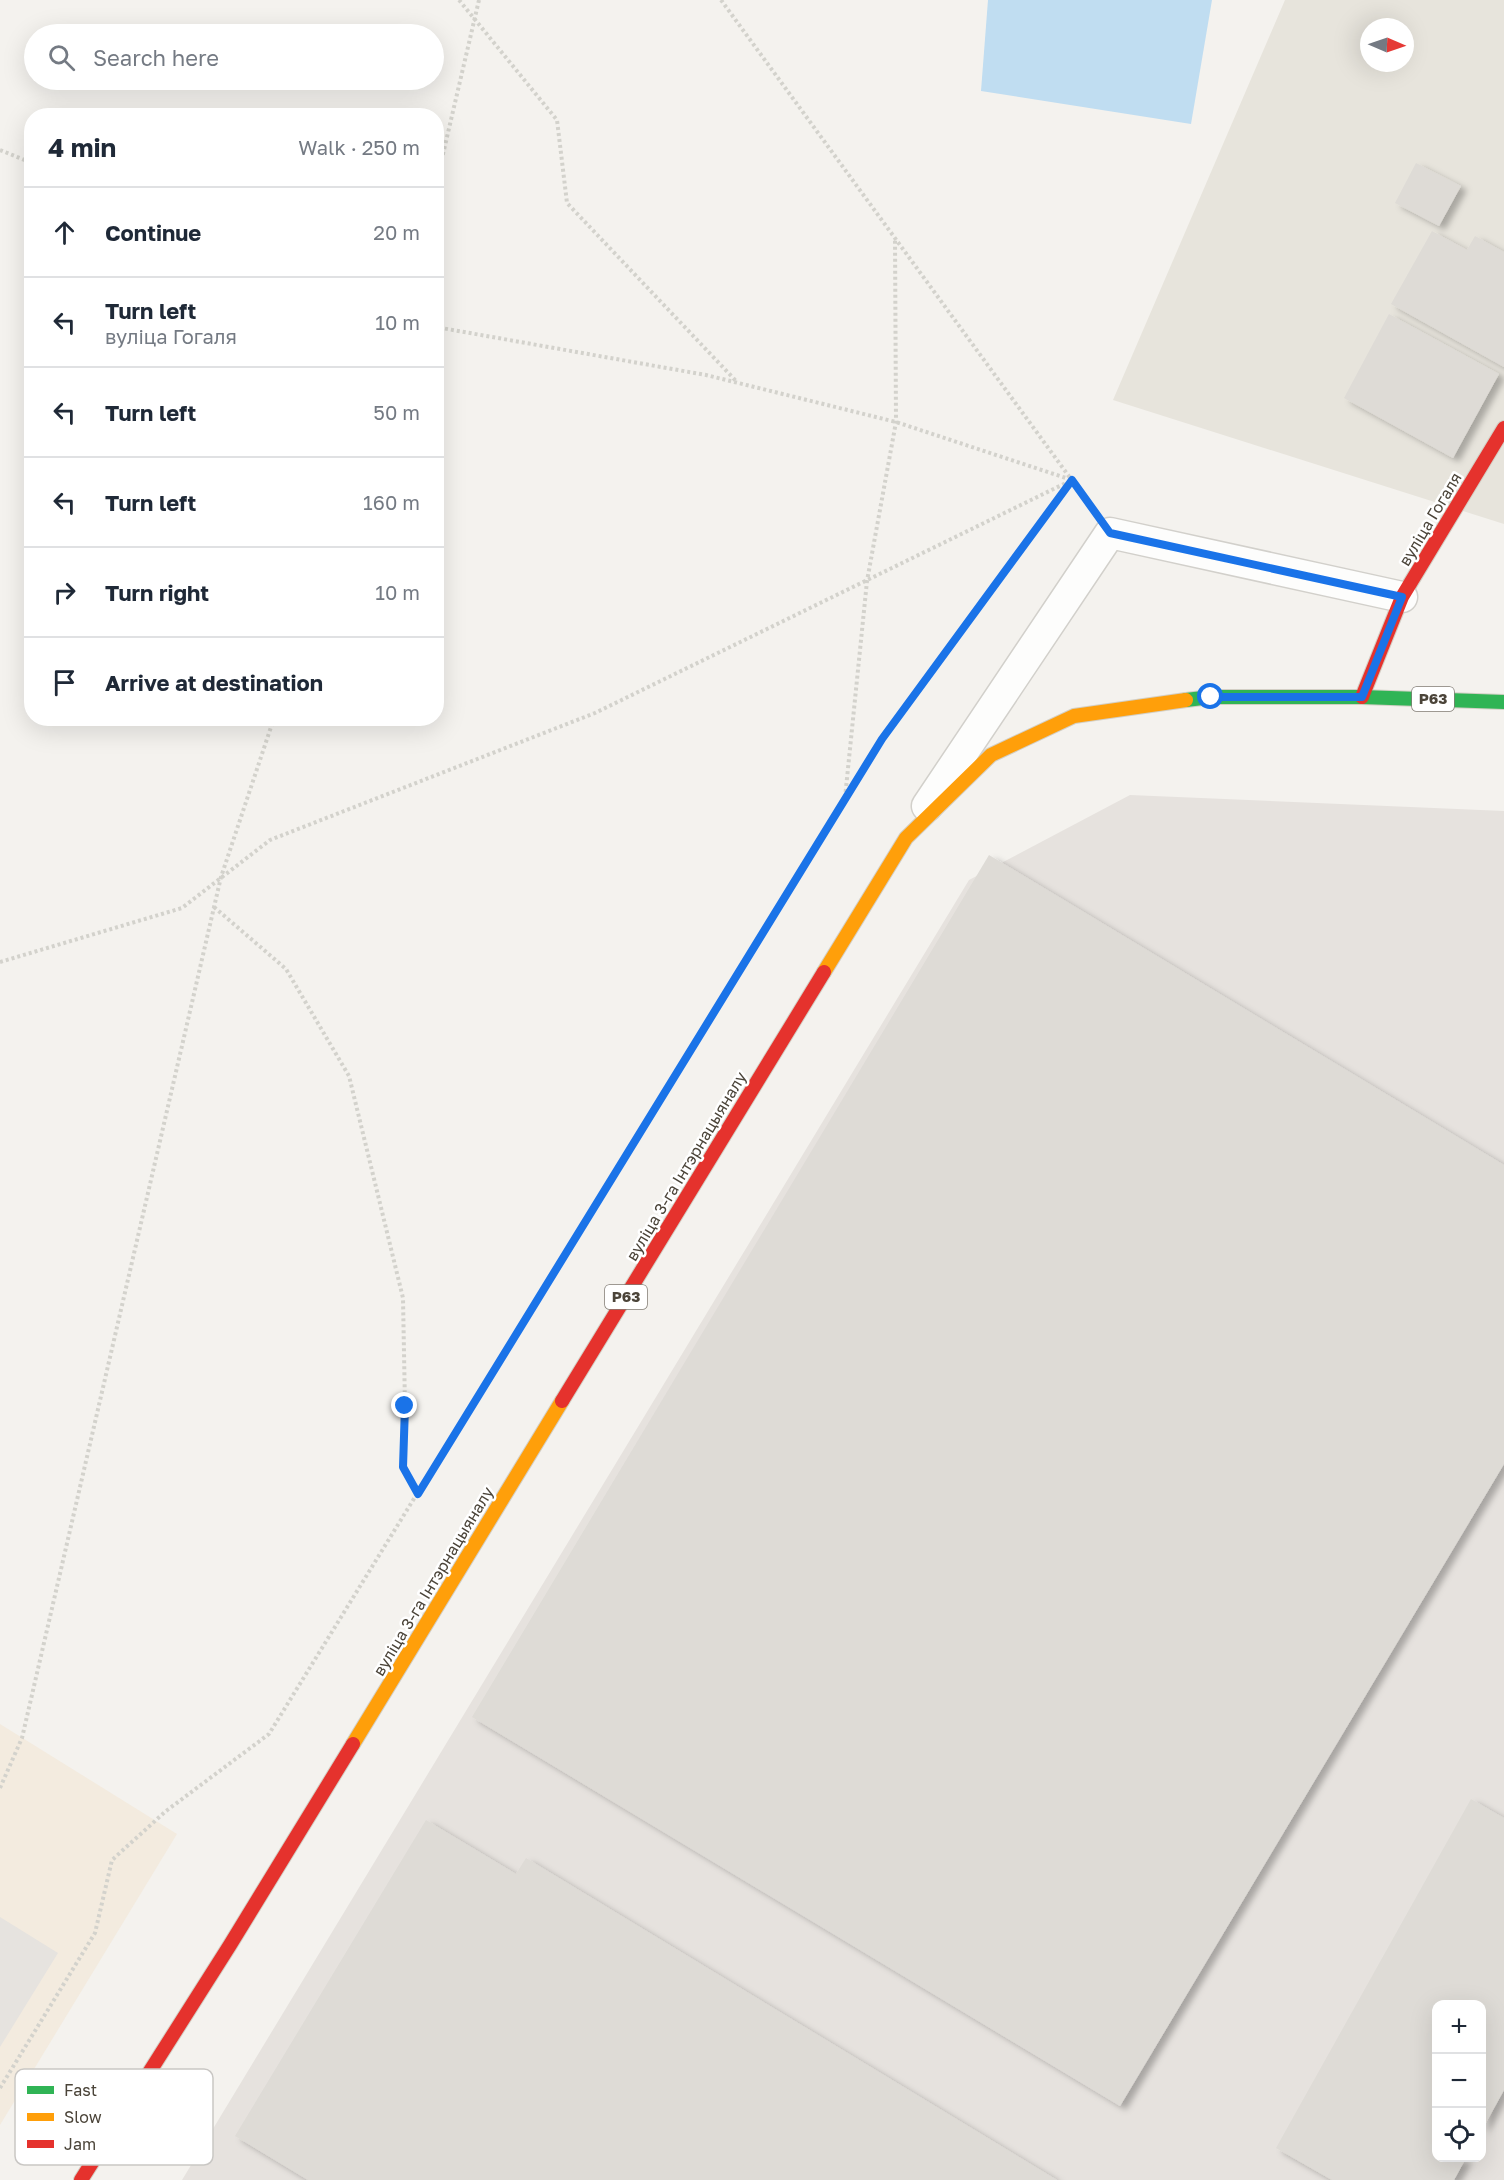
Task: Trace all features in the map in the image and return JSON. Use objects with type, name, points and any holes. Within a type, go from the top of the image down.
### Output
[{"type":"main road","name":"вуліца Гогаля","points":[[1362,697],[1402,597],[1504,428]]},
{"type":"main road","name":"вуліца 3-га Інтэрнацыяналу","points":[[151,2069],[230,1945],[906,838],[991,755],[1074,716],[1211,697],[1362,697],[1504,702]]},
{"type":"main road","name":"вуліца 3-га Інтэрнацыяналу","points":[[81,2180],[91,2165]]},
{"type":"lane","points":[[906,838],[1110,533],[1402,597]]},
{"type":"path","points":[[459,0],[557,120],[567,203],[737,383]]},
{"type":"path","points":[[444,148],[479,0]]},
{"type":"path","points":[[721,0],[1110,533]]},
{"type":"path","points":[[0,150],[24,160]]},
{"type":"path","points":[[844,798],[867,581],[896,422],[895,238]]},
{"type":"path","points":[[444,328],[706,375],[896,422],[1072,480]]},
{"type":"path","points":[[0,962],[182,908],[270,840],[595,713],[1072,480]]},
{"type":"path","points":[[0,2088],[95,1933],[112,1860],[166,1811],[269,1734],[844,798],[882,739],[1072,480]]},
{"type":"path","points":[[0,1788],[22,1738],[221,877],[271,726]]},
{"type":"path","points":[[214,908],[286,969],[349,1076],[403,1298],[405,1406],[403,1467],[418,1494]]},
{"type":"shaded area","points":[[1285,0],[1504,0],[1504,524],[1113,400]]},
{"type":"shaded area","points":[[1130,795],[1504,811],[1504,2180],[182,2180],[191,2165],[213,2165],[213,2129],[969,880]]},
{"type":"shaded area","points":[[0,1724],[177,1834],[34,2069],[15,2069],[15,2100],[0,2125]]},
{"type":"shaded area","points":[[0,1917],[58,1953],[0,2047]]},
{"type":"water","points":[[988,0],[1212,0],[1191,124],[981,91]]},
{"type":"building","points":[[1416,163],[1461,186],[1439,226],[1395,203]]},
{"type":"building","points":[[1432,231],[1467,250],[1475,236],[1504,252],[1504,367],[1391,304]]},
{"type":"building","points":[[1389,314],[1499,374],[1453,458],[1344,398]]},
{"type":"building","points":[[989,855],[1504,1165],[1504,1464],[1120,2106],[472,1717]]},
{"type":"building","points":[[1471,1799],[1504,1818],[1504,2090],[1486,2123],[1486,2000],[1432,2000],[1432,2162],[1464,2162],[1454,2180],[1332,2180],[1276,2148]]},
{"type":"building","points":[[426,1820],[516,1874],[526,1858],[1057,2180],[308,2180],[235,2136]]},
{"type":"traffic: fast","points":[[1186,700],[1211,697],[1362,697],[1504,702]]},
{"type":"traffic: slow","points":[[824,972],[906,838],[991,755],[1074,716],[1186,700]]},
{"type":"traffic: slow","points":[[353,1744],[562,1401]]},
{"type":"traffic: jam","points":[[1362,697],[1402,597],[1504,428]]},
{"type":"traffic: jam","points":[[562,1401],[824,972]]},
{"type":"traffic: jam","points":[[151,2069],[353,1744]]},
{"type":"traffic: jam","points":[[81,2180],[91,2165]]},
{"type":"route","points":[[405,1406],[403,1467],[418,1494],[882,739],[1072,480],[1110,533],[1402,597],[1362,697],[1211,697]]}]
